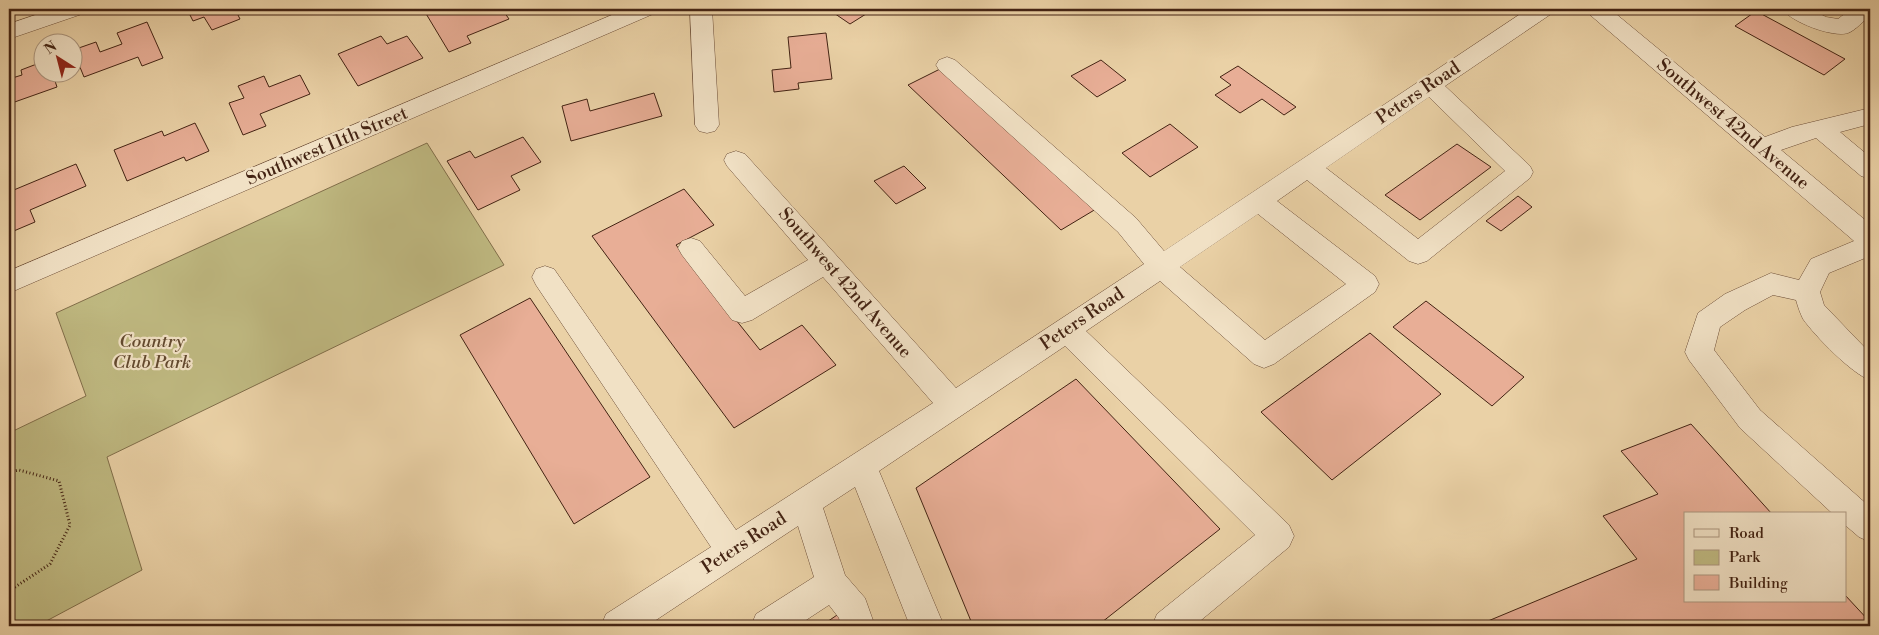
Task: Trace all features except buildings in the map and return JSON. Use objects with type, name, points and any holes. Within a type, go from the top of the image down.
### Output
[{"type":"street","points":[[9,32],[74,9]]},
{"type":"street","name":"Southwest 11th Street","points":[[9,282],[645,9]]},
{"type":"street","points":[[701,9],[707,125]]},
{"type":"street","name":"Peters Road","points":[[633,622],[732,551],[1067,330],[1543,9]]},
{"type":"street","name":"Southwest 42nd Avenue","points":[[1596,9],[1870,239]]},
{"type":"street","points":[[1793,9],[1820,23],[1842,26],[1865,9]]},
{"type":"street","points":[[947,65],[1127,225],[1161,266],[1264,356],[1366,284],[1258,200]]},
{"type":"street","points":[[1308,167],[1418,254],[1521,172],[1430,85]]},
{"type":"street","points":[[1762,148],[1792,136],[1870,116]]},
{"type":"street","points":[[1820,129],[1870,170]]},
{"type":"street","name":"Southwest 42nd Avenue","points":[[736,160],[953,406]]},
{"type":"street","points":[[1870,245],[1820,266],[1806,292],[1813,311],[1860,361],[1870,368]]},
{"type":"street","points":[[691,248],[742,312],[826,262]]},
{"type":"street","points":[[545,277],[732,551]]},
{"type":"street","points":[[1806,292],[1771,284],[1735,302],[1708,321],[1699,352],[1750,419],[1870,527]]},
{"type":"street","points":[[1067,330],[1278,536],[1169,626]]},
{"type":"street","points":[[862,466],[926,626]]},
{"type":"street","points":[[806,503],[832,584],[853,609],[858,626]]},
{"type":"street","points":[[768,626],[832,584]]},
{"type":"path","points":[[9,472],[19,470],[59,482],[70,525],[50,564],[9,591]]},
{"type":"green space","name":"Country Club Park","points":[[427,143],[504,265],[107,457],[142,570],[37,626],[9,626],[9,433],[86,396],[56,313]]}]
